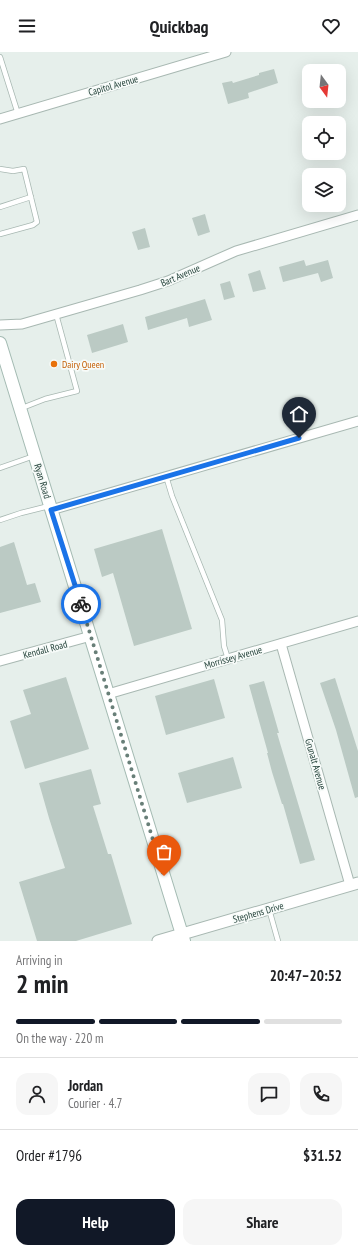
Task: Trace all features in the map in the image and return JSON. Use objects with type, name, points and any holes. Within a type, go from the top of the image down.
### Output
[{"type":"main road","name":"Ryan Road","points":[[0,343],[183,937]]},
{"type":"street","name":"Capitol Avenue","points":[[0,119],[226,52]]},
{"type":"street","name":"Bart Avenue","points":[[0,325],[22,324],[168,281],[236,251],[358,215]]},
{"type":"street","points":[[51,508],[358,421]]},
{"type":"street","name":"Morrissey Avenue","points":[[108,694],[358,621]]},
{"type":"street","name":"Kendall Road","points":[[0,661],[91,636]]},
{"type":"street","name":"Grunalt Avenue","points":[[281,644],[354,884]]},
{"type":"street","name":"Stephens Drive","points":[[158,941],[183,937],[269,909],[354,884]]},
{"type":"lane","points":[[0,57],[18,114]]},
{"type":"lane","points":[[0,169],[13,171],[24,169],[38,222],[33,225],[0,234]]},
{"type":"lane","points":[[0,207],[31,197]]},
{"type":"lane","points":[[20,409],[45,399],[77,391],[56,314]]},
{"type":"lane","points":[[0,468],[35,456]]},
{"type":"lane","points":[[166,476],[172,496],[222,620],[224,646],[228,659]]},
{"type":"lane","points":[[0,520],[21,513],[51,508]]},
{"type":"lane","points":[[269,909],[278,941]]},
{"type":"building","points":[[274,69],[278,83],[248,93],[249,98],[228,104],[222,83],[232,81],[233,83]]},
{"type":"building","points":[[205,214],[210,232],[198,236],[192,218]]},
{"type":"building","points":[[145,228],[150,247],[138,250],[132,232]]},
{"type":"building","points":[[304,260],[306,266],[328,260],[333,278],[321,282],[318,273],[283,282],[279,267]]},
{"type":"building","points":[[260,270],[266,289],[253,292],[248,274]]},
{"type":"building","points":[[230,281],[235,297],[224,300],[220,284]]},
{"type":"building","points":[[205,299],[212,320],[189,327],[187,318],[148,330],[145,317]]},
{"type":"building","points":[[123,324],[128,342],[92,353],[87,335]]},
{"type":"building","points":[[162,529],[192,629],[134,646],[113,573],[102,577],[94,549]]},
{"type":"building","points":[[14,542],[27,585],[35,583],[41,602],[0,613],[0,547]]},
{"type":"building","points":[[66,677],[89,749],[25,769],[10,721],[31,714],[23,690]]},
{"type":"building","points":[[335,678],[358,751],[358,797],[355,798],[336,730],[320,683]]},
{"type":"building","points":[[214,679],[225,718],[166,735],[155,696]]},
{"type":"building","points":[[264,681],[279,733],[277,733],[315,860],[300,864],[283,804],[272,772],[249,685]]},
{"type":"building","points":[[233,757],[242,788],[187,803],[178,773]]},
{"type":"building","points":[[91,769],[101,804],[93,806],[108,854],[111,854],[132,924],[76,941],[37,941],[19,882],[65,868],[39,783]]},
{"type":"way so far","points":[[81,604],[164,876]]},
{"type":"place","name":"Dairy Queen","points":[[54,364]]},
{"type":"route","points":[[81,604],[51,510],[299,438]]}]
